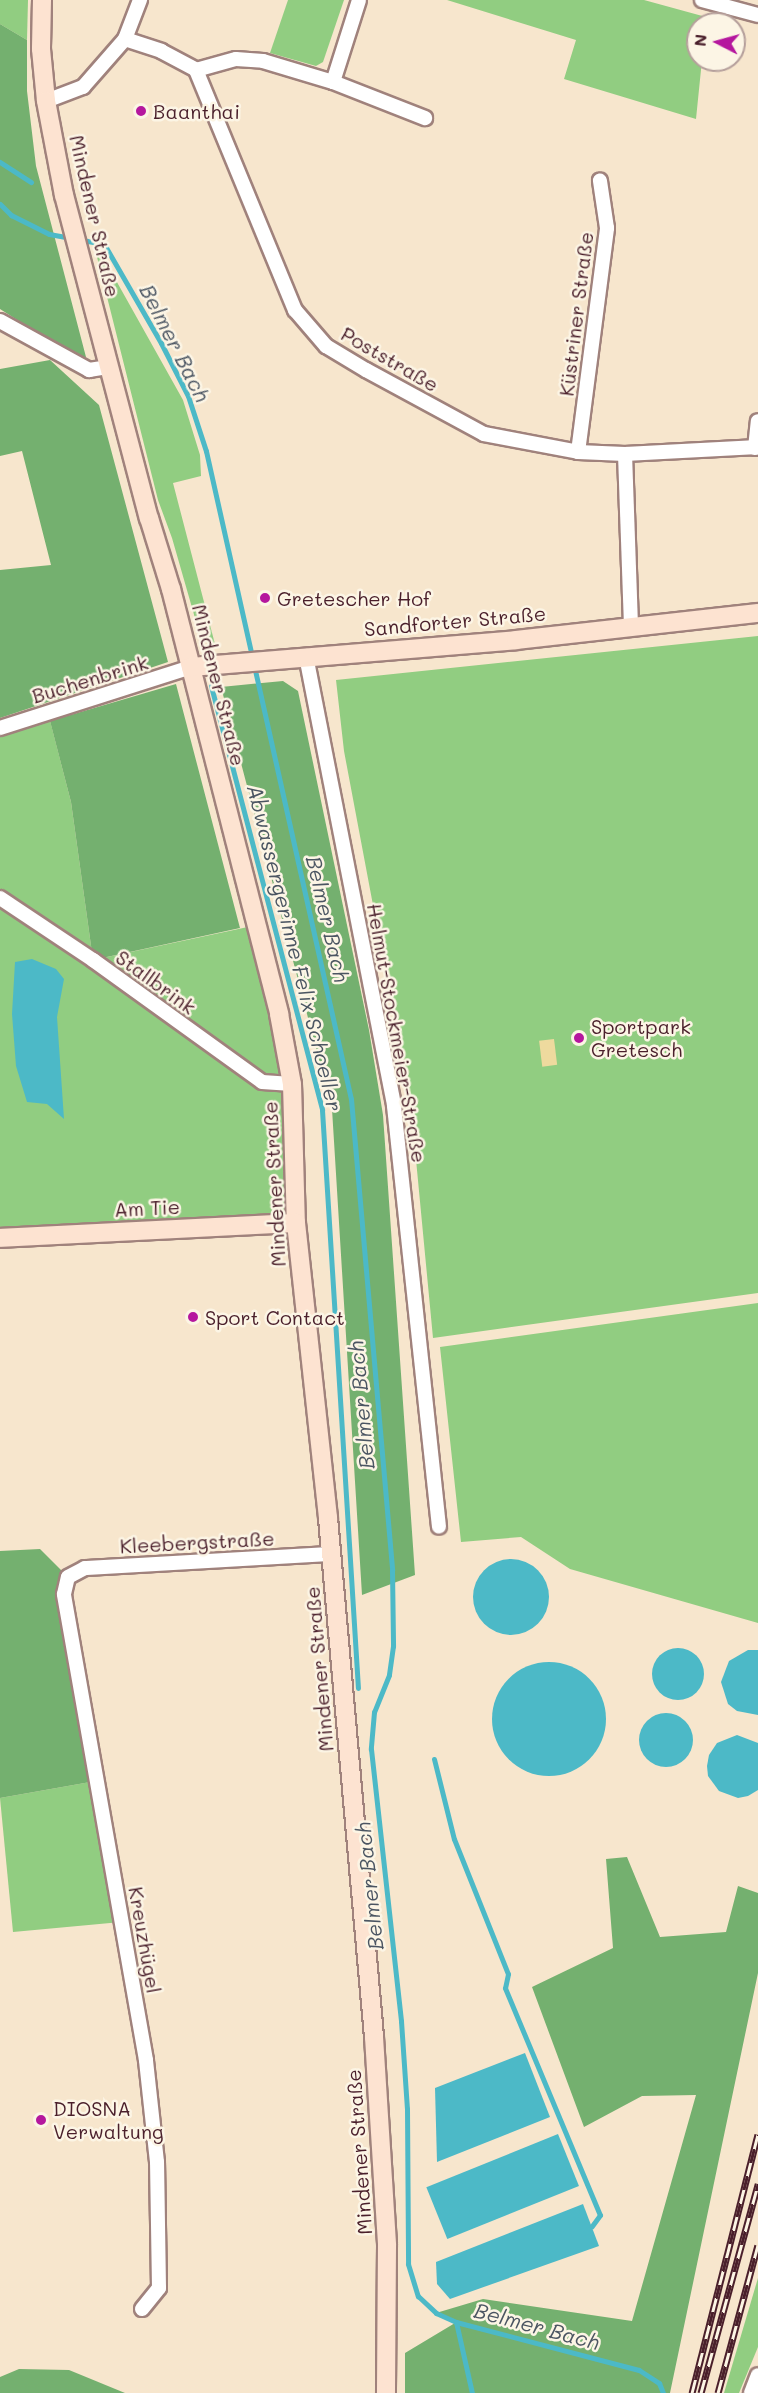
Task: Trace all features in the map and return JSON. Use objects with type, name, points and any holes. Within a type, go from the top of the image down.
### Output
[{"type":"main road","name":"Mindener Straße","points":[[42,0],[42,49],[46,101],[64,195],[191,667],[279,1014],[292,1084],[296,1223],[331,1554],[374,2037],[387,2246],[386,2393]]},
{"type":"main road","name":"Sandforter Straße","points":[[191,667],[516,640],[758,613]]},
{"type":"main road","name":"Am Tie","points":[[0,1238],[296,1223]]},
{"type":"street","points":[[46,101],[82,87],[125,39],[140,0]]},
{"type":"street","points":[[333,82],[359,0]]},
{"type":"street","points":[[702,0],[758,15]]},
{"type":"street","points":[[125,39],[161,51],[196,70],[236,59],[263,61],[333,82],[425,118]]},
{"type":"street","name":"Poststraße","points":[[196,70],[295,310],[326,346],[484,434],[578,452],[625,454],[756,448]]},
{"type":"street","name":"Küstriner Straße","points":[[578,452],[607,228],[600,181]]},
{"type":"street","points":[[0,321],[89,370],[109,367]]},
{"type":"street","points":[[756,448],[758,421]]},
{"type":"street","points":[[625,454],[631,626]]},
{"type":"street","name":"Helmut-Stockmeier-Straße","points":[[306,657],[394,1106],[439,1527]]},
{"type":"street","name":"Buchenbrink","points":[[0,728],[191,667]]},
{"type":"street","name":"Stallbrink","points":[[0,898],[93,960],[262,1082],[292,1084]]},
{"type":"street","name":"Kleebergstraße","points":[[68,1577],[85,1568],[331,1554]]},
{"type":"street","name":"Kreuzhügel","points":[[68,1577],[64,1594],[144,2049],[157,2162],[159,2288],[142,2309]]},
{"type":"street","points":[[751,2393],[758,2375]]},
{"type":"green space","points":[[0,0],[28,0],[27,40],[0,24]]},
{"type":"green space","points":[[288,0],[344,0],[323,62],[316,66],[270,53]]},
{"type":"green space","points":[[447,0],[644,0],[688,12],[686,72],[701,72],[696,119],[564,79],[576,40]]},
{"type":"green space","points":[[0,24],[27,40],[27,91],[36,166],[86,357],[77,358],[0,309]]},
{"type":"green space","points":[[97,257],[104,259],[183,400],[200,455],[201,476],[173,483],[216,648],[204,639],[197,625],[172,538],[158,500]]},
{"type":"green space","points":[[50,360],[99,405],[168,662],[0,718],[0,570],[51,565],[22,451],[0,456],[0,369]]},
{"type":"green space","name":"Sportpark Gretesch","points":[[758,636],[758,1293],[433,1338],[411,1107],[344,751],[336,680]]},
{"type":"green space","points":[[283,681],[298,691],[369,1030],[383,1115],[415,1575],[362,1595],[332,1109],[221,687]]},
{"type":"green space","points":[[176,684],[240,928],[93,960],[71,802],[50,721]]},
{"type":"green space","points":[[48,713],[71,802],[93,960],[257,925],[279,1014],[296,1223],[0,1238],[0,728]]},
{"type":"green space","points":[[758,1303],[758,1623],[570,1569],[521,1537],[461,1542],[440,1347]]},
{"type":"green space","points":[[40,1549],[68,1577],[96,1781],[0,1798],[0,1551]]},
{"type":"green space","points":[[96,1781],[121,1922],[13,1932],[0,1798]]},
{"type":"green space","points":[[627,1857],[660,1937],[726,1932],[738,1886],[758,1893],[758,1973],[670,2393],[405,2393],[405,2353],[455,2323],[436,2313],[483,2299],[632,2321],[696,2095],[642,2096],[584,2127],[532,1987],[613,1948],[606,1859]]},
{"type":"green space","points":[[758,2278],[758,2347],[739,2393],[724,2393]]},
{"type":"green space","points":[[19,2369],[69,2370],[125,2393],[0,2393],[0,2377]]},
{"type":"sand","points":[[554,1039],[557,1065],[542,1067],[539,1041]]},
{"type":"water","points":[[32,959],[56,969],[64,979],[57,1017],[64,1119],[47,1104],[27,1102],[16,1066],[12,1014],[15,962]]},
{"type":"water","points":[[511,1559],[525,1562],[538,1570],[546,1583],[549,1597],[546,1611],[538,1624],[525,1632],[511,1635],[497,1632],[484,1624],[476,1611],[473,1597],[476,1583],[484,1570],[497,1562]]},
{"type":"water","points":[[673,1648],[683,1648],[697,1655],[704,1674],[697,1693],[683,1700],[673,1700],[663,1696],[656,1689],[652,1679],[652,1669],[656,1659],[663,1652]]},
{"type":"water","points":[[748,1650],[758,1650],[758,1715],[737,1711],[728,1704],[721,1682],[729,1661]]},
{"type":"water","points":[[549,1662],[571,1667],[589,1679],[601,1697],[606,1719],[601,1741],[589,1759],[571,1771],[549,1776],[527,1771],[509,1759],[497,1741],[492,1719],[497,1697],[509,1679],[527,1667]]},
{"type":"water","points":[[666,1713],[676,1715],[685,1721],[691,1730],[693,1740],[691,1750],[685,1759],[676,1765],[666,1767],[656,1765],[647,1759],[641,1750],[639,1740],[641,1730],[647,1721],[656,1715]]},
{"type":"water","points":[[737,1735],[758,1743],[758,1790],[748,1796],[738,1798],[719,1791],[708,1776],[707,1766],[709,1755],[717,1743]]},
{"type":"water","points":[[525,2053],[550,2117],[437,2162],[435,2088]]},
{"type":"water","points":[[558,2134],[579,2186],[447,2239],[426,2187]]},
{"type":"water","points":[[583,2204],[599,2246],[450,2299],[437,2284],[436,2262]]},
{"type":"waterway","name":"Abwassergerinne Felix Schoeller","points":[[0,162],[31,182]]},
{"type":"waterway","name":"Belmer Bach","points":[[0,204],[11,215],[49,234],[104,244],[161,343],[188,396],[206,451],[351,1099],[392,1570],[393,1646],[389,1675],[374,1712],[371,1749],[401,2021],[407,2109],[408,2264],[418,2296],[436,2313],[456,2322],[639,2370],[659,2383],[663,2393]]},
{"type":"waterway","name":"Abwassergerinne Felix Schoeller","points":[[211,686],[322,1110],[358,1688]]},
{"type":"waterway","points":[[434,1759],[454,1839],[508,1974],[505,1988],[600,2215],[592,2226]]},
{"type":"waterway","points":[[456,2322],[472,2393]]},
{"type":"railway","points":[[692,2393],[758,2134]]},
{"type":"railway","points":[[701,2393],[758,2184]]},
{"type":"railway","points":[[718,2393],[758,2245]]},
{"type":"place","name":"Baanthai","points":[[141,111]]},
{"type":"place","name":"Gretescher Hof","points":[[265,598]]},
{"type":"place","name":"Sportpark Gretesch","points":[[579,1038]]},
{"type":"place","name":"Sport Contact","points":[[193,1317]]},
{"type":"place","name":"DIOSNA Verwaltung","points":[[41,2120]]}]
